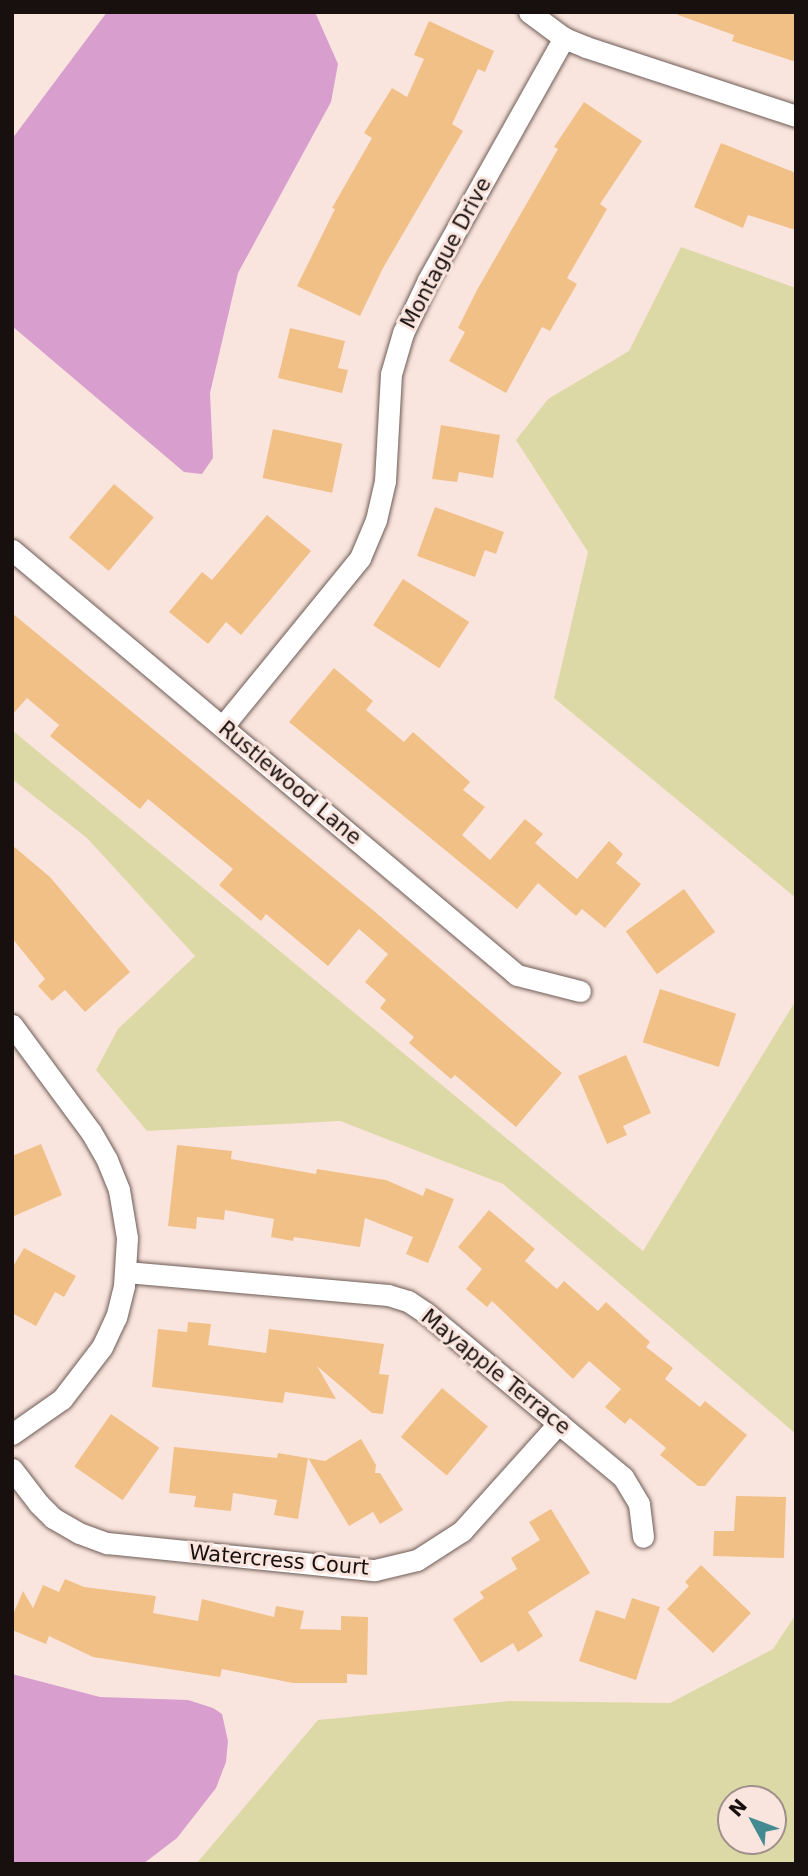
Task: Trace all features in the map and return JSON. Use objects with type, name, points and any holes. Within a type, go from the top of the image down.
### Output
[{"type":"street","points":[[529,12],[564,38],[796,116]]},
{"type":"street","name":"Montague Drive","points":[[223,726],[360,558],[376,520],[385,481],[391,374],[403,333],[428,280],[564,38]]},
{"type":"street","name":"Rustlewood Lane","points":[[12,550],[517,975],[580,991]]},
{"type":"street","points":[[12,1025],[91,1132],[107,1160],[123,1206],[127,1238],[126,1272],[116,1317],[102,1347],[84,1374],[62,1399],[12,1434]]},
{"type":"street","name":"Mayapple Terrace","points":[[126,1272],[388,1295],[408,1301],[426,1312],[623,1476],[632,1489],[643,1520],[643,1536]]},
{"type":"street","name":"Watercress Court","points":[[12,1469],[53,1518],[79,1534],[107,1543],[375,1570],[417,1560],[453,1538],[559,1423]]},
{"type":"shaded area","points":[[107,12],[315,12],[338,64],[331,102],[238,273],[210,393],[213,458],[202,474],[184,472],[12,326],[12,139]]},
{"type":"shaded area","points":[[681,247],[796,288],[796,898],[554,698],[588,552],[516,440],[548,399],[629,351]]},
{"type":"shaded area","points":[[12,730],[643,1251],[796,1000],[796,1434],[503,1184],[340,1121],[147,1131],[96,1070],[118,1029],[195,956],[87,838],[12,779]]},
{"type":"shaded area","points":[[796,1614],[796,1864],[196,1864],[318,1720],[510,1701],[670,1703],[773,1649]]},
{"type":"shaded area","points":[[12,1674],[100,1697],[188,1700],[213,1708],[222,1714],[228,1741],[226,1762],[216,1788],[177,1838],[143,1864],[12,1864]]},
{"type":"building","points":[[678,12],[796,12],[796,62],[732,41],[734,35],[678,15]]},
{"type":"building","points":[[429,21],[494,51],[485,72],[478,69],[452,124],[463,131],[383,268],[360,316],[297,286],[335,209],[332,208],[372,138],[364,133],[392,88],[407,97],[424,59],[414,55]]},
{"type":"building","points":[[584,102],[642,141],[600,204],[607,209],[567,278],[577,284],[550,331],[542,327],[506,393],[449,361],[465,332],[458,328],[477,290],[558,149],[554,147]]},
{"type":"building","points":[[721,143],[796,173],[796,230],[748,215],[743,228],[694,207]]},
{"type":"building","points":[[290,328],[345,341],[338,368],[348,370],[342,393],[278,378]]},
{"type":"building","points":[[441,425],[500,435],[493,478],[459,472],[457,482],[432,479]]},
{"type":"building","points":[[273,429],[342,444],[332,493],[263,478]]},
{"type":"building","points":[[114,484],[154,517],[109,571],[69,538]]},
{"type":"building","points":[[435,507],[504,532],[496,554],[485,550],[475,577],[417,556]]},
{"type":"building","points":[[267,515],[311,551],[241,635],[226,622],[208,644],[169,612],[202,572],[212,580]]},
{"type":"building","points":[[403,579],[469,622],[439,668],[373,625]]},
{"type":"building","points":[[12,613],[374,911],[562,1073],[516,1127],[455,1075],[451,1079],[409,1043],[414,1037],[380,1008],[386,1000],[365,982],[388,954],[359,929],[328,966],[266,914],[261,921],[219,885],[233,869],[148,799],[140,809],[50,736],[59,725],[27,698],[12,715]]},
{"type":"building","points":[[334,668],[373,701],[366,710],[404,742],[413,732],[470,782],[463,790],[485,807],[462,835],[490,860],[525,819],[543,834],[535,843],[577,879],[609,841],[623,854],[616,863],[641,884],[605,928],[582,909],[576,916],[538,883],[517,909],[289,722]]},
{"type":"building","points":[[12,845],[50,877],[130,972],[85,1012],[65,990],[52,1001],[38,986],[45,979],[12,938]]},
{"type":"building","points":[[684,889],[715,932],[657,974],[626,931]]},
{"type":"building","points":[[660,989],[736,1014],[719,1067],[643,1042]]},
{"type":"building","points":[[626,1055],[651,1113],[623,1126],[627,1135],[607,1144],[578,1076]]},
{"type":"building","points":[[41,1144],[62,1195],[12,1217],[12,1156]]},
{"type":"building","points":[[177,1145],[232,1151],[231,1159],[316,1174],[317,1169],[386,1180],[423,1196],[426,1188],[454,1199],[428,1263],[406,1254],[413,1237],[365,1218],[360,1247],[294,1237],[293,1241],[271,1237],[274,1219],[225,1210],[224,1220],[197,1217],[196,1229],[168,1226]]},
{"type":"building","points":[[489,1210],[535,1249],[525,1261],[557,1289],[564,1281],[598,1311],[606,1302],[650,1342],[646,1347],[673,1368],[665,1379],[700,1407],[705,1401],[747,1435],[705,1486],[698,1486],[660,1455],[666,1448],[630,1418],[625,1424],[605,1407],[621,1389],[589,1361],[573,1379],[492,1301],[487,1307],[466,1289],[482,1269],[458,1247]]},
{"type":"building","points":[[24,1248],[76,1276],[64,1297],[55,1292],[36,1326],[12,1313],[12,1268]]},
{"type":"building","points":[[188,1322],[211,1324],[208,1345],[266,1353],[269,1329],[384,1344],[379,1374],[389,1375],[383,1414],[372,1413],[317,1366],[336,1399],[285,1392],[283,1403],[152,1387],[158,1329],[187,1332]]},
{"type":"building","points":[[442,1388],[488,1427],[447,1476],[401,1437]]},
{"type":"building","points":[[111,1414],[159,1448],[123,1500],[74,1466]]},
{"type":"building","points":[[361,1439],[376,1465],[375,1473],[380,1473],[403,1510],[380,1524],[373,1512],[349,1526],[308,1458],[325,1461]]},
{"type":"building","points":[[174,1447],[277,1458],[278,1453],[308,1458],[298,1519],[274,1515],[277,1500],[233,1493],[231,1511],[194,1507],[196,1496],[169,1493]]},
{"type":"building","points":[[736,1496],[786,1497],[784,1558],[713,1556],[714,1531],[734,1531]]},
{"type":"building","points":[[551,1509],[590,1573],[528,1612],[543,1636],[518,1652],[513,1643],[481,1663],[453,1619],[484,1598],[480,1592],[517,1569],[511,1558],[540,1540],[529,1522]]},
{"type":"building","points":[[701,1565],[751,1613],[713,1653],[667,1609],[689,1586],[685,1582]]},
{"type":"building","points":[[65,1579],[84,1587],[156,1596],[153,1613],[198,1621],[202,1599],[274,1617],[276,1606],[304,1611],[300,1629],[341,1630],[341,1616],[368,1617],[367,1675],[347,1674],[347,1683],[293,1683],[222,1669],[220,1677],[93,1657],[49,1636],[46,1644],[12,1630],[12,1617],[23,1591],[33,1608],[43,1585],[59,1592]]},
{"type":"building","points":[[632,1598],[660,1607],[636,1680],[579,1661],[596,1610],[625,1619]]}]
